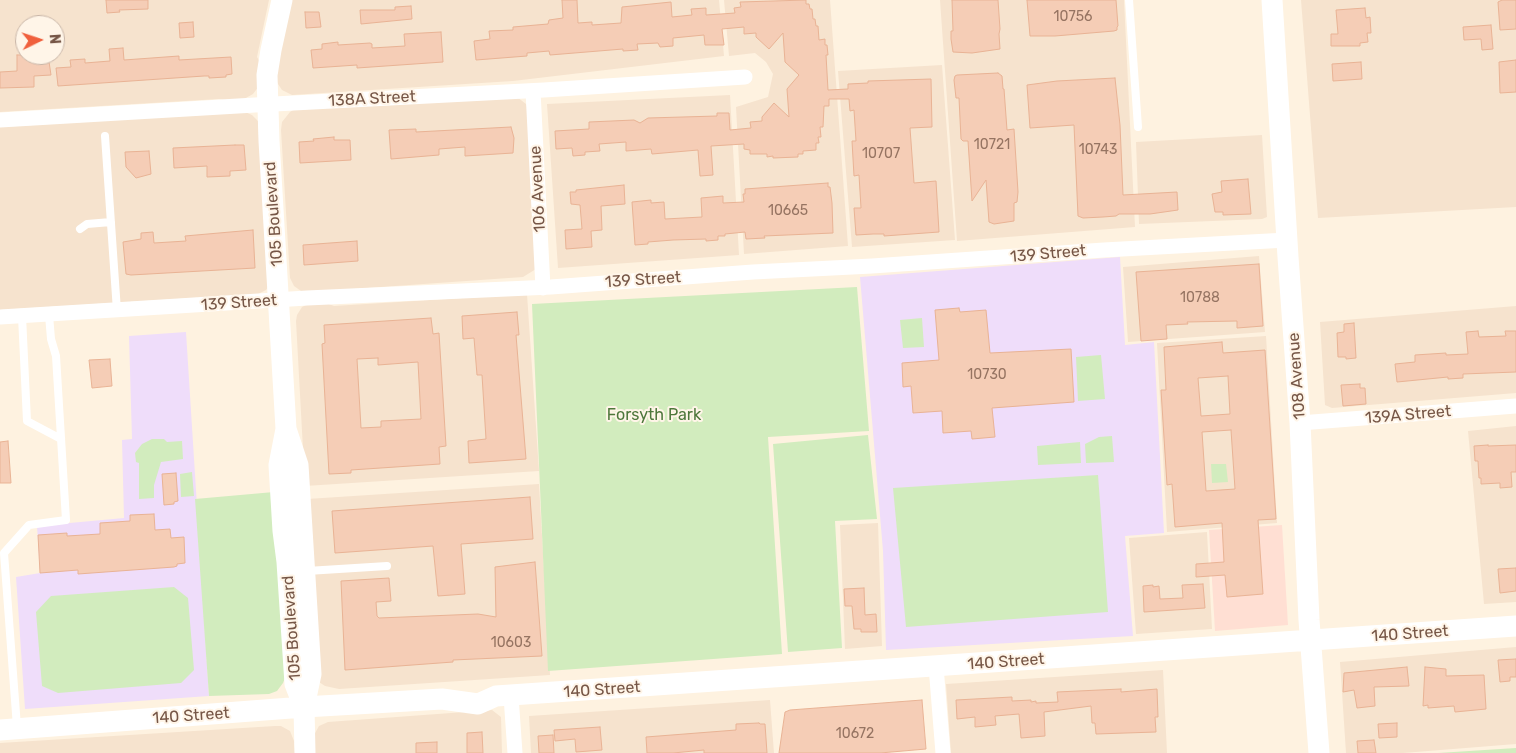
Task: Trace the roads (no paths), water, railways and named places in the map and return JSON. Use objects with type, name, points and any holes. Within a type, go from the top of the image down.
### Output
[{"type":"main road","name":"105 Boulevard","points":[[282,0],[270,50],[268,75],[286,429],[278,466],[283,531],[288,562],[295,684],[304,707]]},
{"type":"main road","name":"108 Avenue","points":[[1272,0],[1300,423],[1311,641],[1319,753]]},
{"type":"main road","name":"105 Boulevard","points":[[286,429],[298,465],[311,674],[304,707],[305,753]]},
{"type":"main road","name":"140 Street","points":[[8,730],[304,707],[442,699],[477,688],[503,696],[1516,626]]},
{"type":"street","name":"138A Street","points":[[0,120],[533,91],[744,77]]},
{"type":"street","name":"106 Avenue","points":[[533,91],[543,288]]},
{"type":"street","name":"139 Street","points":[[0,317],[280,300],[543,288],[753,272],[1287,240]]},
{"type":"street","name":"139A Street","points":[[1300,423],[1516,406]]},
{"type":"street","points":[[936,666],[943,753]]},
{"type":"street","points":[[503,696],[515,753]]},
{"type":"lane","points":[[1130,0],[1138,127]]},
{"type":"lane","points":[[105,136],[117,311]]},
{"type":"lane","points":[[80,229],[87,224],[111,222]]},
{"type":"lane","points":[[8,730],[4,553],[29,525],[66,520],[56,356],[51,338],[49,315]]},
{"type":"lane","points":[[22,316],[27,421],[61,439]]},
{"type":"lane","points":[[304,571],[387,566]]},
{"type":"park label","name":"Forsyth Park","points":[[654,415]]}]
